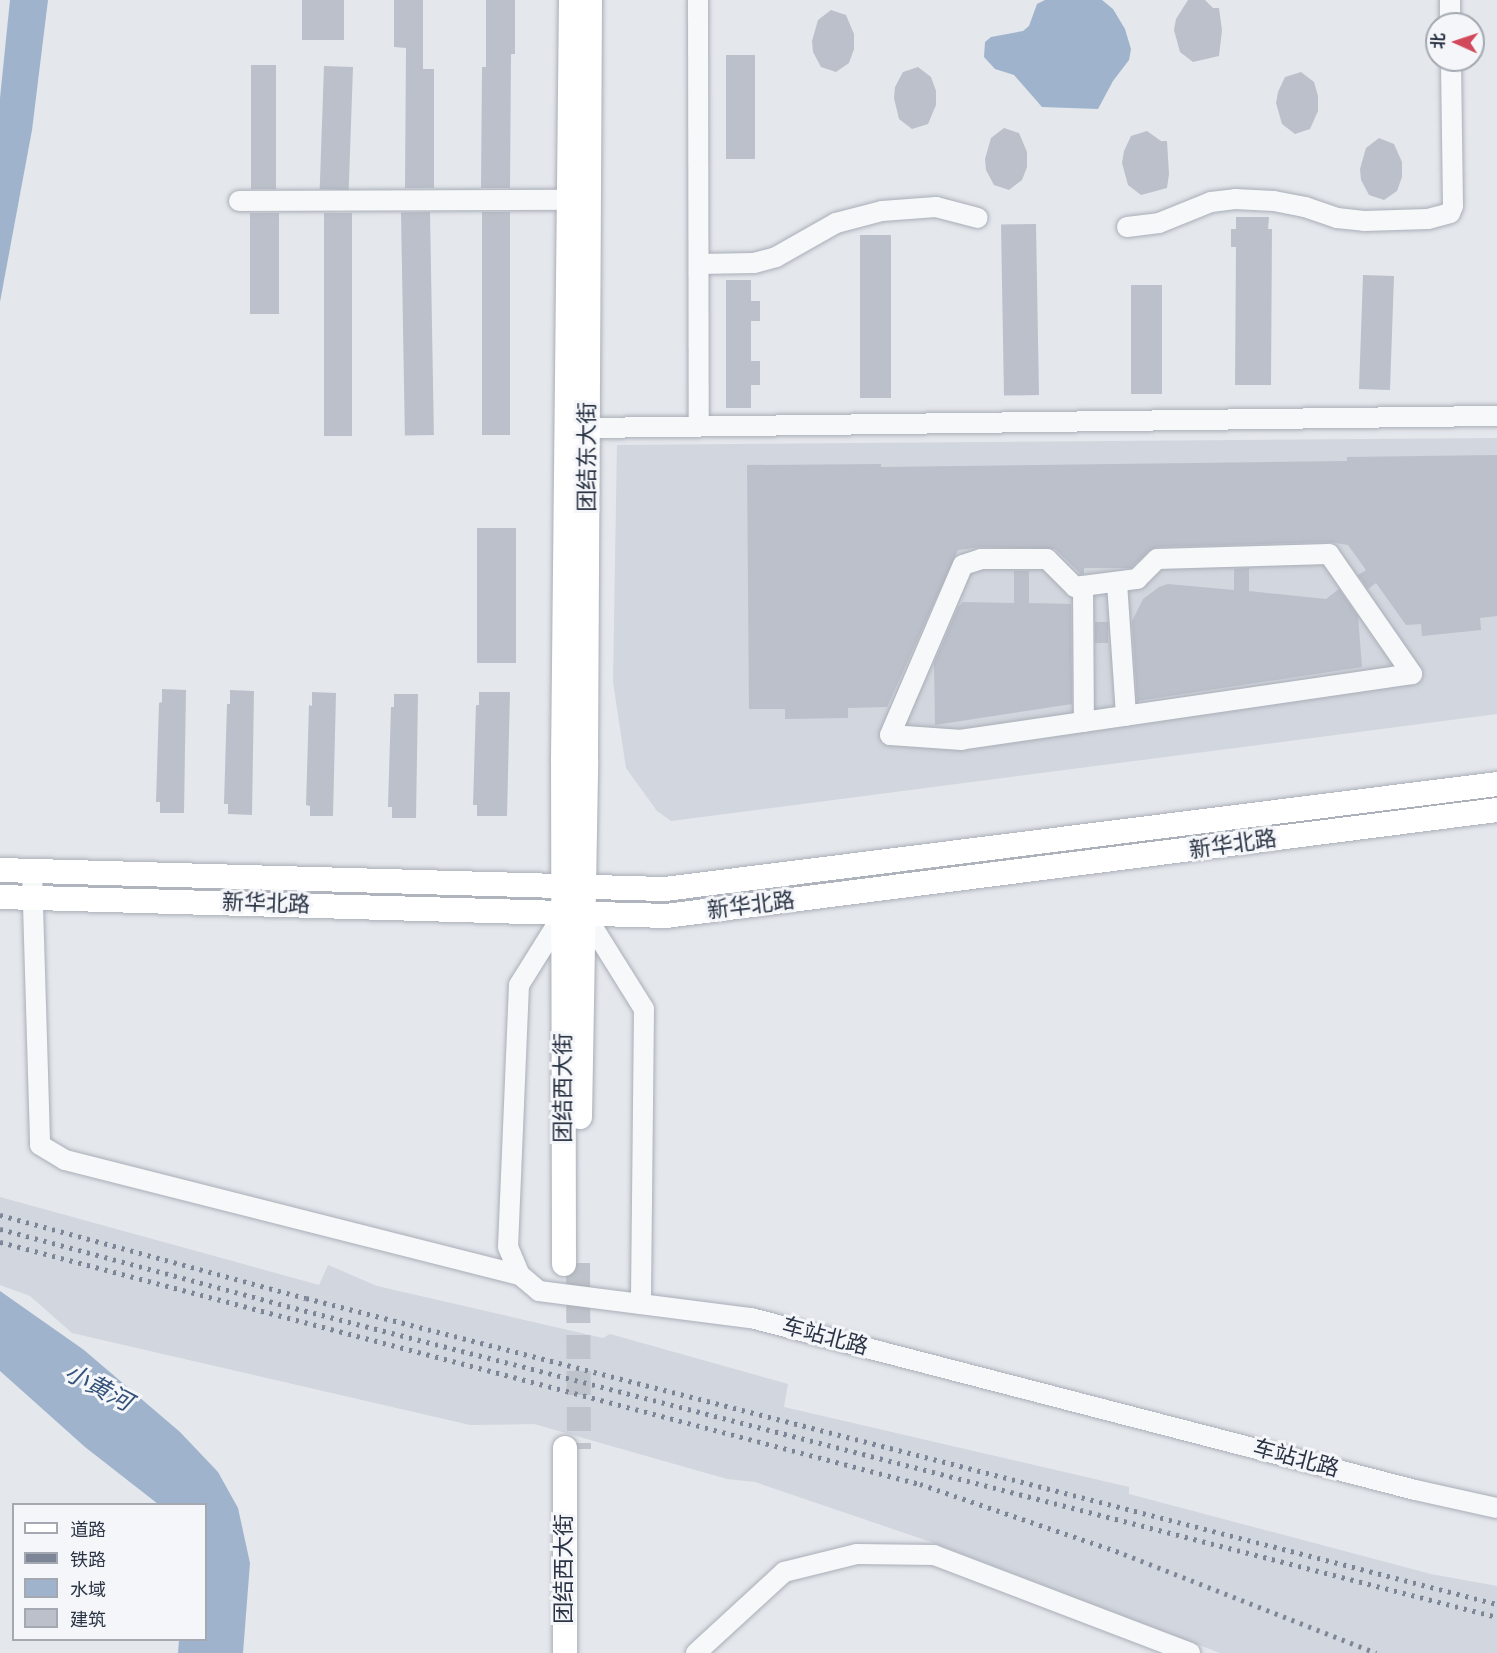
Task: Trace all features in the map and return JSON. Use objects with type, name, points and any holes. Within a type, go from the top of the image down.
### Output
[{"type":"main road","name":"团结东大街","points":[[571,0],[569,200],[574,913]]},
{"type":"main road","name":"团结东大街","points":[[574,886],[588,428],[590,0]]},
{"type":"main road","name":"新华北路","points":[[0,870],[665,890],[1497,784]]},
{"type":"main road","name":"新华北路","points":[[0,897],[666,916],[1497,810]]},
{"type":"main road","name":"团结西大街","points":[[571,1263],[574,913]]},
{"type":"main road","name":"团结西大街","points":[[565,1653],[572,1448],[580,1653]]},
{"type":"street","points":[[698,0],[699,426]]},
{"type":"street","points":[[1127,227],[1159,224],[1210,202],[1235,199],[1274,201],[1305,207],[1337,218],[1364,221],[1428,219],[1450,213],[1453,206],[1451,72]]},
{"type":"street","points":[[239,201],[569,200]]},
{"type":"street","points":[[699,264],[754,263],[776,257],[836,223],[882,211],[936,207],[978,218]]},
{"type":"street","points":[[588,428],[1497,416]]},
{"type":"street","points":[[1329,554],[1412,674],[962,740],[891,735],[963,565],[981,559],[1047,559],[1075,587],[1083,586],[1137,579],[1157,559],[1329,554]]},
{"type":"street","points":[[1117,583],[1126,716]]},
{"type":"street","points":[[1083,586],[1084,722]]},
{"type":"street","points":[[33,871],[40,1145],[65,1160],[520,1275]]},
{"type":"street","points":[[520,1275],[508,1247],[507,1228],[519,985],[574,913],[644,1009],[641,1304]]},
{"type":"street","name":"车站北路","points":[[520,1275],[539,1291],[751,1318],[1415,1490],[1497,1508]]},
{"type":"street","points":[[696,1653],[784,1572],[857,1554],[934,1555],[1190,1653]]},
{"type":"shaded area","points":[[1497,438],[1497,714],[671,821],[657,811],[626,768],[613,682],[617,445]]},
{"type":"shaded area","points":[[0,1197],[319,1285],[328,1265],[377,1286],[603,1338],[610,1334],[788,1384],[784,1407],[1129,1487],[1129,1494],[1431,1574],[1497,1586],[1497,1653],[1220,1653],[928,1541],[755,1482],[727,1479],[534,1424],[470,1425],[72,1333],[30,1296],[0,1285]]},
{"type":"water","points":[[10,0],[48,0],[32,130],[0,302],[0,98]]},
{"type":"water","points":[[1045,0],[1102,0],[1113,9],[1125,29],[1131,49],[1129,60],[1113,81],[1098,109],[1042,107],[1014,75],[995,69],[984,57],[985,42],[991,37],[1023,31],[1029,26],[1037,4]]},
{"type":"water","name":"小黄河","points":[[0,1291],[84,1350],[180,1432],[218,1472],[238,1508],[250,1563],[243,1653],[178,1653],[179,1641],[207,1641],[207,1503],[157,1503],[85,1447],[0,1371]]},
{"type":"building","points":[[302,0],[344,0],[344,40],[302,40]]},
{"type":"building","points":[[394,0],[423,0],[423,69],[434,69],[434,188],[405,188],[406,48],[394,47]]},
{"type":"building","points":[[486,0],[515,0],[515,54],[511,54],[510,188],[481,188],[482,67],[486,67]]},
{"type":"building","points":[[1188,0],[1205,0],[1213,8],[1219,8],[1222,30],[1219,56],[1193,62],[1180,52],[1174,30],[1176,19]]},
{"type":"building","points":[[831,10],[846,15],[854,34],[854,49],[849,63],[836,72],[821,67],[813,52],[812,41],[818,20]]},
{"type":"building","points":[[726,55],[755,55],[755,159],[726,159]]},
{"type":"building","points":[[251,65],[276,65],[276,189],[251,189]]},
{"type":"building","points":[[324,66],[353,67],[349,190],[320,189]]},
{"type":"building","points":[[918,67],[931,77],[936,91],[936,105],[928,124],[912,129],[899,119],[894,98],[895,87],[903,72]]},
{"type":"building","points":[[1301,72],[1314,82],[1318,96],[1318,111],[1310,129],[1295,134],[1282,124],[1276,103],[1285,77]]},
{"type":"building","points":[[1004,128],[1019,133],[1027,152],[1027,167],[1022,180],[1009,190],[994,185],[986,170],[985,159],[991,138]]},
{"type":"building","points":[[1147,131],[1161,141],[1167,141],[1169,174],[1167,188],[1141,195],[1128,185],[1122,163],[1124,151],[1131,136]]},
{"type":"building","points":[[1379,138],[1394,144],[1402,162],[1402,177],[1397,191],[1384,200],[1369,195],[1361,180],[1360,169],[1366,148]]},
{"type":"building","points":[[430,212],[434,435],[405,435],[401,213]]},
{"type":"building","points":[[482,212],[510,212],[510,435],[482,435]]},
{"type":"building","points":[[250,213],[279,213],[279,314],[250,314]]},
{"type":"building","points":[[324,213],[352,213],[352,436],[324,436]]},
{"type":"building","points":[[1236,217],[1269,217],[1268,229],[1272,229],[1271,385],[1235,385],[1236,247],[1231,247],[1231,229],[1236,229]]},
{"type":"building","points":[[1036,224],[1039,395],[1004,396],[1001,225]]},
{"type":"building","points":[[860,235],[891,235],[891,398],[860,398]]},
{"type":"building","points":[[1363,275],[1394,276],[1390,390],[1359,389]]},
{"type":"building","points":[[726,280],[751,280],[751,301],[760,301],[760,321],[751,321],[751,361],[760,361],[760,385],[751,385],[751,408],[726,408]]},
{"type":"building","points":[[1131,285],[1162,285],[1162,394],[1131,394]]},
{"type":"building","points":[[1497,455],[1497,616],[1480,618],[1481,630],[1422,636],[1421,624],[1406,625],[1376,583],[1368,589],[1358,575],[1366,570],[1348,545],[1329,542],[1157,547],[1149,551],[1131,568],[1084,568],[1084,574],[1081,574],[1055,549],[981,547],[958,550],[887,707],[848,708],[848,718],[785,719],[785,709],[749,709],[747,465],[881,464],[881,467],[1347,461],[1347,457]]},
{"type":"building","points":[[477,528],[516,528],[516,663],[477,663]]},
{"type":"building","points":[[1249,568],[1249,591],[1326,599],[1339,589],[1358,616],[1362,667],[1137,701],[1132,621],[1143,599],[1159,587],[1168,584],[1234,590],[1234,569]]},
{"type":"building","points":[[1014,571],[1029,571],[1029,603],[1071,604],[1072,704],[935,725],[934,663],[958,607],[963,602],[1014,603]]},
{"type":"building","points":[[1095,622],[1108,622],[1108,643],[1095,643]]},
{"type":"building","points":[[162,689],[186,690],[184,813],[160,813],[160,802],[156,802],[159,703],[162,702]]},
{"type":"building","points":[[230,690],[254,691],[252,815],[228,814],[228,804],[224,804],[227,704],[230,704]]},
{"type":"building","points":[[312,692],[336,693],[333,816],[310,816],[310,806],[306,805],[309,705],[312,706]]},
{"type":"building","points":[[479,692],[510,692],[507,816],[477,816],[477,805],[473,805],[476,705],[479,705]]},
{"type":"building","points":[[394,694],[418,694],[416,818],[392,818],[392,807],[388,807],[391,707],[394,707]]},
{"type":"tunnel","points":[[578,1263],[579,1449]]},
{"type":"railway","points":[[0,1215],[306,1298],[1497,1604]]},
{"type":"railway","points":[[0,1229],[287,1306],[1497,1617]]},
{"type":"railway","points":[[0,1242],[920,1484],[1124,1554],[1376,1653]]}]
